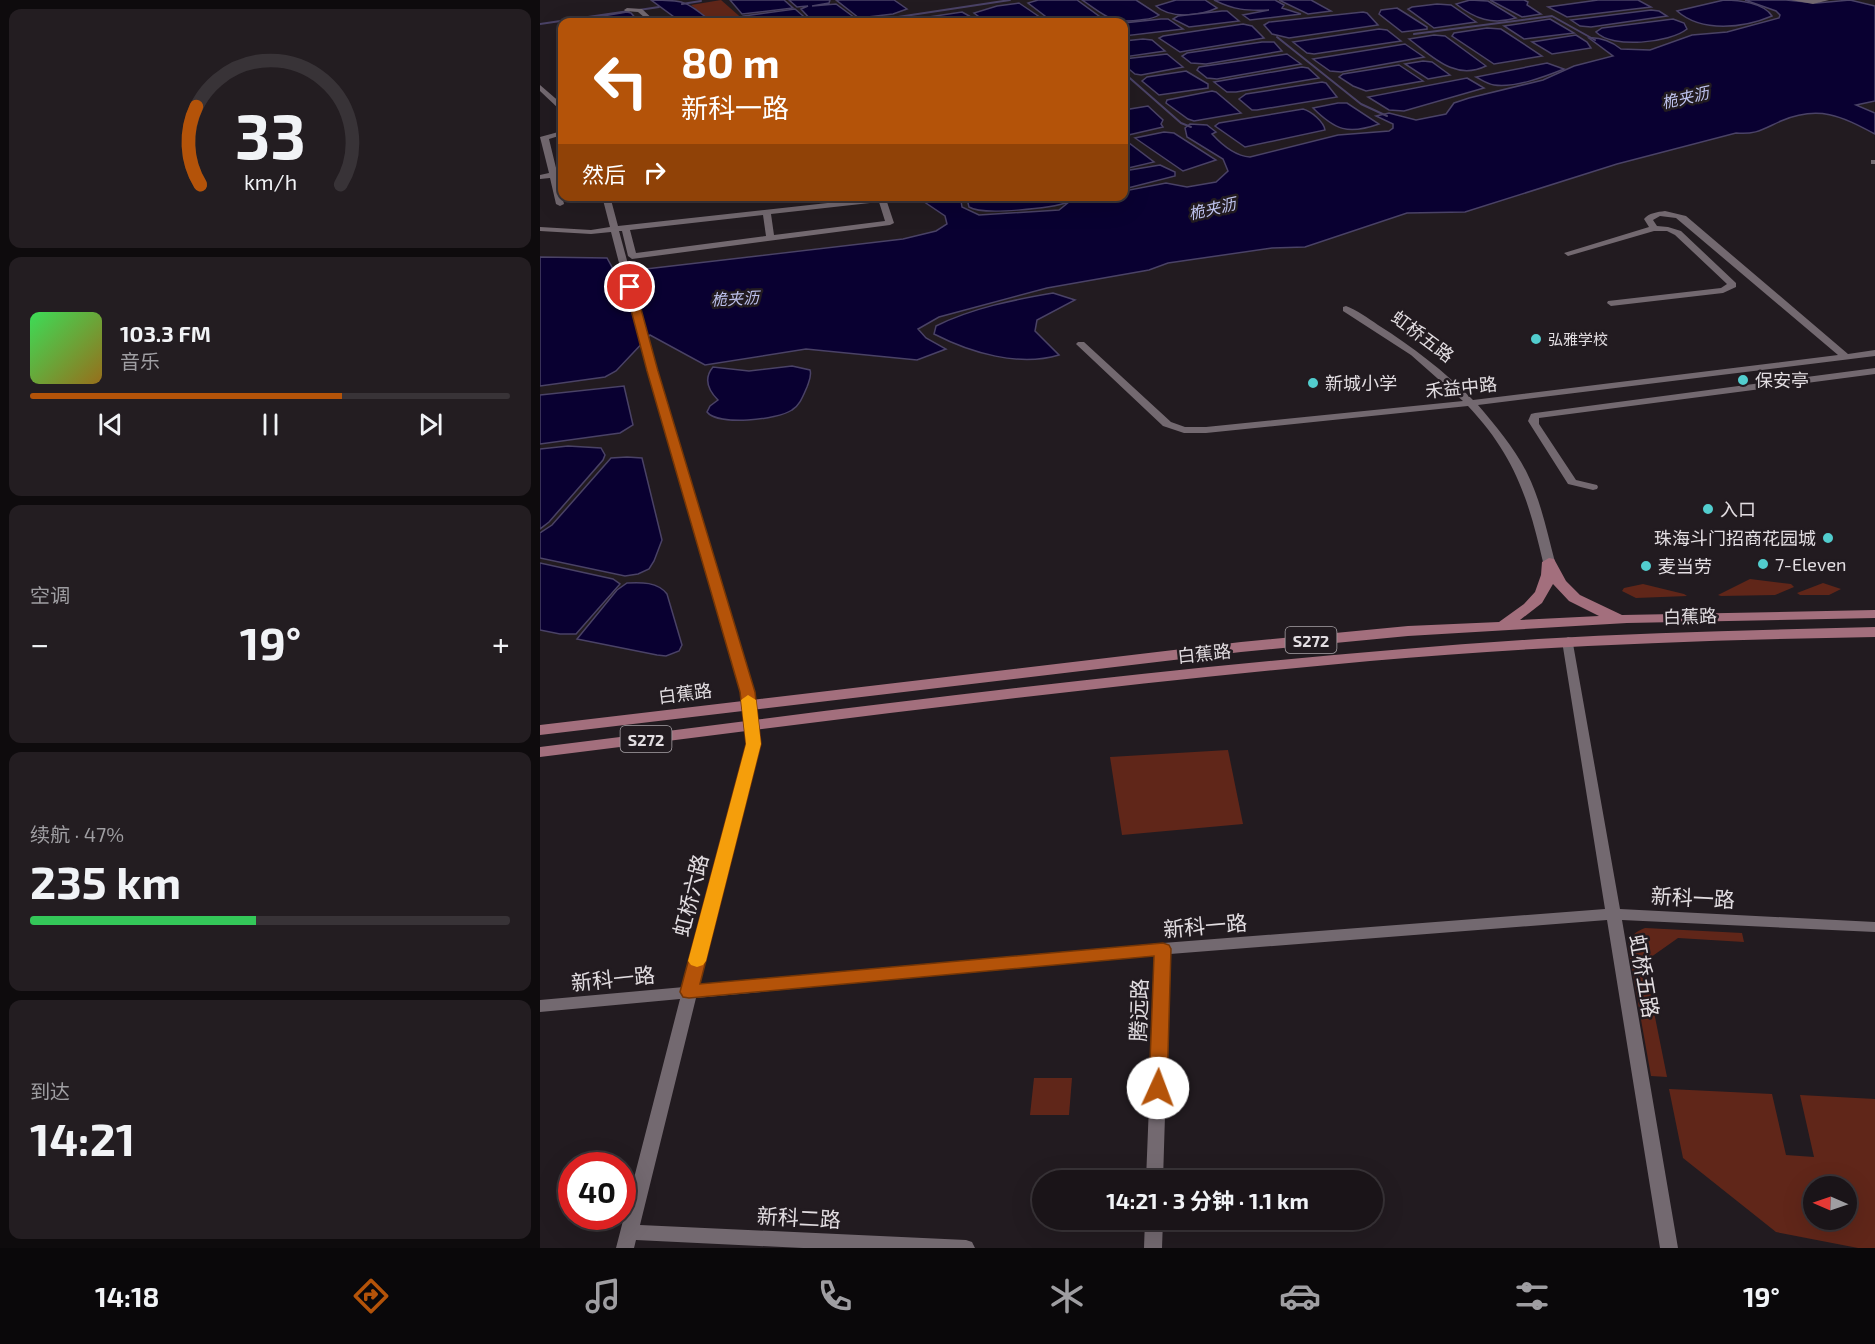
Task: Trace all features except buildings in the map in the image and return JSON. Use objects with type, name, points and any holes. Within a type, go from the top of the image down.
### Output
[{"type":"main road","points":[[1549,562],[1559,583],[1572,597],[1589,608],[1627,619]]},
{"type":"main road","points":[[1501,625],[1528,609],[1539,598],[1550,573],[1549,562]]},
{"type":"main road","name":"白蕉路","points":[[540,730],[748,698],[1241,647],[1501,625],[1627,619],[1875,614]]},
{"type":"main road","name":"白蕉路","points":[[540,752],[1280,664],[1568,641],[1758,633],[1875,632]]},
{"type":"street","points":[[1794,0],[1813,2],[1826,0]]},
{"type":"street","points":[[627,10],[640,10],[649,18]]},
{"type":"street","points":[[540,87],[558,103]]},
{"type":"street","points":[[540,177],[558,174],[542,138],[558,134]]},
{"type":"street","points":[[608,201],[632,256],[890,223],[882,201]]},
{"type":"street","points":[[540,229],[591,232],[872,201]]},
{"type":"street","points":[[766,212],[771,239]]},
{"type":"street","points":[[1654,228],[1648,219],[1651,216],[1671,214],[1683,218],[1846,357]]},
{"type":"street","points":[[1568,253],[1654,228],[1668,229],[1678,233],[1731,281],[1733,287],[1611,303]]},
{"type":"street","name":"虹桥六路","points":[[620,229],[620,246],[652,371],[748,698],[753,744],[627,1240]]},
{"type":"street","name":"虹桥五路","points":[[1346,309],[1382,329],[1414,352],[1472,403],[1499,437],[1523,476],[1538,517],[1549,562]]},
{"type":"street","name":"禾益中路","points":[[1081,344],[1167,424],[1184,430],[1206,430],[1472,403],[1736,373],[1875,353]]},
{"type":"street","points":[[1593,488],[1572,482],[1534,424],[1535,416],[1875,371]]},
{"type":"street","points":[[1736,373],[1734,382],[1748,386]]},
{"type":"street","name":"虹桥五路","points":[[1568,641],[1669,1248]]},
{"type":"street","name":"新科一路","points":[[540,1006],[1163,949],[1613,914],[1875,927]]},
{"type":"street","name":"腾远路","points":[[1155,1170],[1163,949]]},
{"type":"street","points":[[1153,1248],[1154,1230]]},
{"type":"street","name":"新科二路","points":[[627,1240],[966,1248]]},
{"type":"shaded area","points":[[721,0],[741,18],[707,18],[691,5]]},
{"type":"shaded area","points":[[1750,579],[1791,584],[1794,587],[1775,595],[1718,595]]},
{"type":"shaded area","points":[[1823,583],[1841,589],[1829,595],[1800,595],[1797,593]]},
{"type":"shaded area","points":[[1643,584],[1687,596],[1636,598],[1622,591],[1624,588]]},
{"type":"shaded area","points":[[1228,750],[1243,824],[1122,835],[1110,757]]},
{"type":"shaded area","points":[[1645,928],[1742,933],[1744,942],[1678,938],[1644,962],[1667,1077],[1651,1076],[1628,946],[1634,935]]},
{"type":"shaded area","points":[[1034,1078],[1072,1078],[1069,1115],[1030,1115]]},
{"type":"shaded area","points":[[1669,1089],[1772,1094],[1786,1155],[1814,1157],[1800,1095],[1875,1099],[1875,1248],[1858,1248],[1776,1232],[1683,1158]]},
{"type":"water","points":[[651,0],[679,1],[707,18],[676,18]]},
{"type":"water","points":[[730,0],[784,0],[793,8],[742,14]]},
{"type":"water","points":[[789,0],[830,0],[829,3],[812,6],[836,4],[855,18],[809,18],[801,9],[808,6],[797,7]]},
{"type":"water","points":[[836,0],[894,0],[907,9],[893,14],[859,18]]},
{"type":"water","points":[[1038,0],[1077,0],[1102,18],[1048,18],[1028,3]]},
{"type":"water","points":[[1082,0],[1136,0],[1159,15],[1128,21],[1128,18],[1109,18]]},
{"type":"water","points":[[1176,0],[1205,0],[1217,8],[1185,15],[1169,13],[1156,6]]},
{"type":"water","points":[[1214,0],[1275,0],[1284,5],[1282,8],[1301,14],[1250,20],[1243,15],[1269,10],[1241,9]]},
{"type":"water","points":[[1279,0],[1311,0],[1331,11],[1308,14]]},
{"type":"water","points":[[1470,0],[1488,1],[1516,18],[1491,21],[1470,14],[1456,4]]},
{"type":"water","points":[[1490,0],[1524,0],[1528,2],[1527,5],[1541,14],[1522,17]]},
{"type":"water","points":[[1598,0],[1638,0],[1651,7],[1567,17],[1548,7]]},
{"type":"water","points":[[1724,0],[1757,5],[1772,16],[1749,23],[1723,26],[1698,23],[1677,11]]},
{"type":"water","name":"桅夹沥","points":[[1745,0],[1817,3],[1850,0],[1875,6],[1875,101],[1856,105],[1875,113],[1875,134],[1830,115],[1818,113],[1795,116],[1754,132],[1736,133],[1617,164],[1465,212],[1407,213],[1305,247],[1272,248],[1168,263],[1149,270],[1047,288],[939,317],[918,329],[926,338],[946,349],[917,360],[806,349],[705,365],[650,335],[616,371],[605,377],[540,386],[540,257],[607,258],[617,276],[637,270],[903,239],[936,231],[947,224],[945,216],[923,201],[961,201],[962,207],[979,215],[1059,210],[1069,202],[1034,209],[1002,211],[977,210],[969,207],[968,203],[972,201],[1128,201],[1128,190],[1166,183],[1187,187],[1216,182],[1228,171],[1223,159],[1187,137],[1185,128],[1190,124],[1207,125],[1216,132],[1212,134],[1224,146],[1239,155],[1250,157],[1338,135],[1389,131],[1393,128],[1393,124],[1376,116],[1389,113],[1416,120],[1446,114],[1454,103],[1543,80],[1574,66],[1613,56],[1589,38],[1606,40],[1621,49],[1650,50],[1692,35],[1727,32],[1779,18],[1780,15],[1776,11]]},
{"type":"water","points":[[1019,3],[1041,18],[981,18],[974,13],[997,6]]},
{"type":"water","points":[[1437,4],[1451,5],[1476,22],[1434,28],[1408,9]]},
{"type":"water","points":[[1397,8],[1427,29],[1402,32],[1379,14],[1381,10]]},
{"type":"water","points":[[795,9],[805,18],[747,18],[744,16]]},
{"type":"water","points":[[1651,10],[1659,11],[1667,16],[1591,27],[1580,26],[1571,20]]},
{"type":"water","points":[[1227,11],[1239,21],[1189,27],[1173,19],[1178,16]]},
{"type":"water","points":[[627,12],[635,18],[591,18]]},
{"type":"water","points":[[962,12],[973,18],[922,18]]},
{"type":"water","points":[[1367,13],[1378,25],[1289,38],[1272,34],[1264,25],[1269,22]]},
{"type":"water","points":[[1168,19],[1183,29],[1128,36],[1128,23]]},
{"type":"water","points":[[1550,19],[1574,33],[1524,39],[1504,26]]},
{"type":"water","points":[[1673,19],[1684,23],[1687,29],[1679,34],[1655,41],[1615,41],[1596,32],[1602,28]]},
{"type":"water","points":[[1243,24],[1252,26],[1264,38],[1180,52],[1159,38],[1163,36]]},
{"type":"water","points":[[1487,28],[1501,29],[1542,56],[1494,64],[1452,36],[1454,33]]},
{"type":"water","points":[[1379,29],[1387,30],[1401,41],[1314,54],[1307,53],[1293,42]]},
{"type":"water","points":[[1434,35],[1445,36],[1486,66],[1475,70],[1454,69],[1409,39]]},
{"type":"water","points":[[1576,35],[1587,42],[1591,48],[1552,54],[1532,42]]},
{"type":"water","points":[[1152,40],[1165,51],[1128,56],[1128,41]]},
{"type":"water","points":[[1274,42],[1282,51],[1206,64],[1191,63],[1182,56],[1187,53]]},
{"type":"water","points":[[1405,44],[1424,57],[1341,72],[1330,71],[1313,59]]},
{"type":"water","points":[[1167,54],[1183,67],[1141,75],[1135,74],[1128,68],[1128,59]]},
{"type":"water","points":[[1287,54],[1301,64],[1217,79],[1207,78],[1197,70],[1199,67]]},
{"type":"water","points":[[1432,62],[1450,75],[1428,79],[1405,64]]},
{"type":"water","points":[[1547,63],[1564,69],[1539,78],[1502,86],[1487,83],[1476,77]]},
{"type":"water","points":[[1399,65],[1423,81],[1366,91],[1339,77],[1343,74]]},
{"type":"water","points":[[1302,67],[1308,68],[1319,78],[1236,92],[1227,92],[1214,82]]},
{"type":"water","points":[[1186,71],[1208,84],[1208,88],[1159,95],[1142,81],[1147,77]]},
{"type":"water","points":[[1467,78],[1484,88],[1404,111],[1389,110],[1368,97]]},
{"type":"water","points":[[1326,83],[1337,97],[1257,110],[1252,110],[1239,99],[1246,94]]},
{"type":"water","points":[[1212,91],[1241,113],[1194,121],[1166,103],[1167,100]]},
{"type":"water","points":[[1347,103],[1379,124],[1350,130],[1335,126],[1313,108]]},
{"type":"water","points":[[1148,106],[1163,120],[1161,124],[1163,127],[1128,135],[1128,109]]},
{"type":"water","points":[[1303,109],[1317,117],[1325,130],[1245,147],[1215,126],[1219,123]]},
{"type":"water","points":[[1164,132],[1174,133],[1216,160],[1183,171],[1135,138]]},
{"type":"water","points":[[1128,143],[1129,143],[1154,162],[1128,168]]},
{"type":"water","points":[[1160,165],[1175,172],[1175,176],[1128,188],[1128,170]]},
{"type":"water","points":[[1053,293],[1075,300],[1037,320],[1035,331],[1059,355],[1012,359],[979,352],[934,334],[936,326],[978,309]]},
{"type":"water","points":[[792,366],[810,370],[811,374],[801,400],[792,410],[784,414],[748,420],[723,419],[707,412],[710,406],[718,400],[708,384],[708,376],[713,367],[749,371]]},
{"type":"water","points":[[624,386],[633,425],[620,433],[540,444],[540,395]]},
{"type":"water","points":[[568,446],[601,448],[605,455],[549,522],[540,529],[540,449]]},
{"type":"water","points":[[611,458],[642,458],[662,540],[649,569],[625,576],[540,558],[540,533],[552,525]]},
{"type":"water","points":[[540,563],[613,579],[620,584],[576,634],[540,630]]},
{"type":"water","points":[[627,583],[654,585],[667,594],[682,645],[679,651],[666,656],[657,655],[577,639],[617,590]]},
{"type":"waterway","points":[[891,18],[1010,0]]},
{"type":"waterway","points":[[682,4],[701,1]]},
{"type":"waterway","points":[[639,10],[659,7]]},
{"type":"waterway","points":[[581,18],[629,11]]},
{"type":"waterway","points":[[1414,34],[1552,16],[1595,40]]},
{"type":"waterway","points":[[540,24],[558,21]]},
{"type":"waterway","points":[[1277,37],[1361,104],[1387,116]]},
{"type":"waterway","points":[[1128,77],[1181,123],[1191,127]]},
{"type":"slow traffic","points":[[697,961],[753,744],[748,700]]},
{"type":"place","name":"弘雅学校","points":[[1536,339]]},
{"type":"place","name":"保安亭","points":[[1743,380]]},
{"type":"place","name":"新城小学","points":[[1313,383]]},
{"type":"place","name":"入口","points":[[1708,509]]},
{"type":"place","name":"珠海斗门招商花园城","points":[[1828,538]]},
{"type":"place","name":"7-Eleven","points":[[1763,564]]},
{"type":"place","name":"麦当劳","points":[[1646,566]]},
{"type":"route","points":[[630,287],[652,371],[747,692],[753,744],[689,992],[1163,949],[1158,1088]]}]
